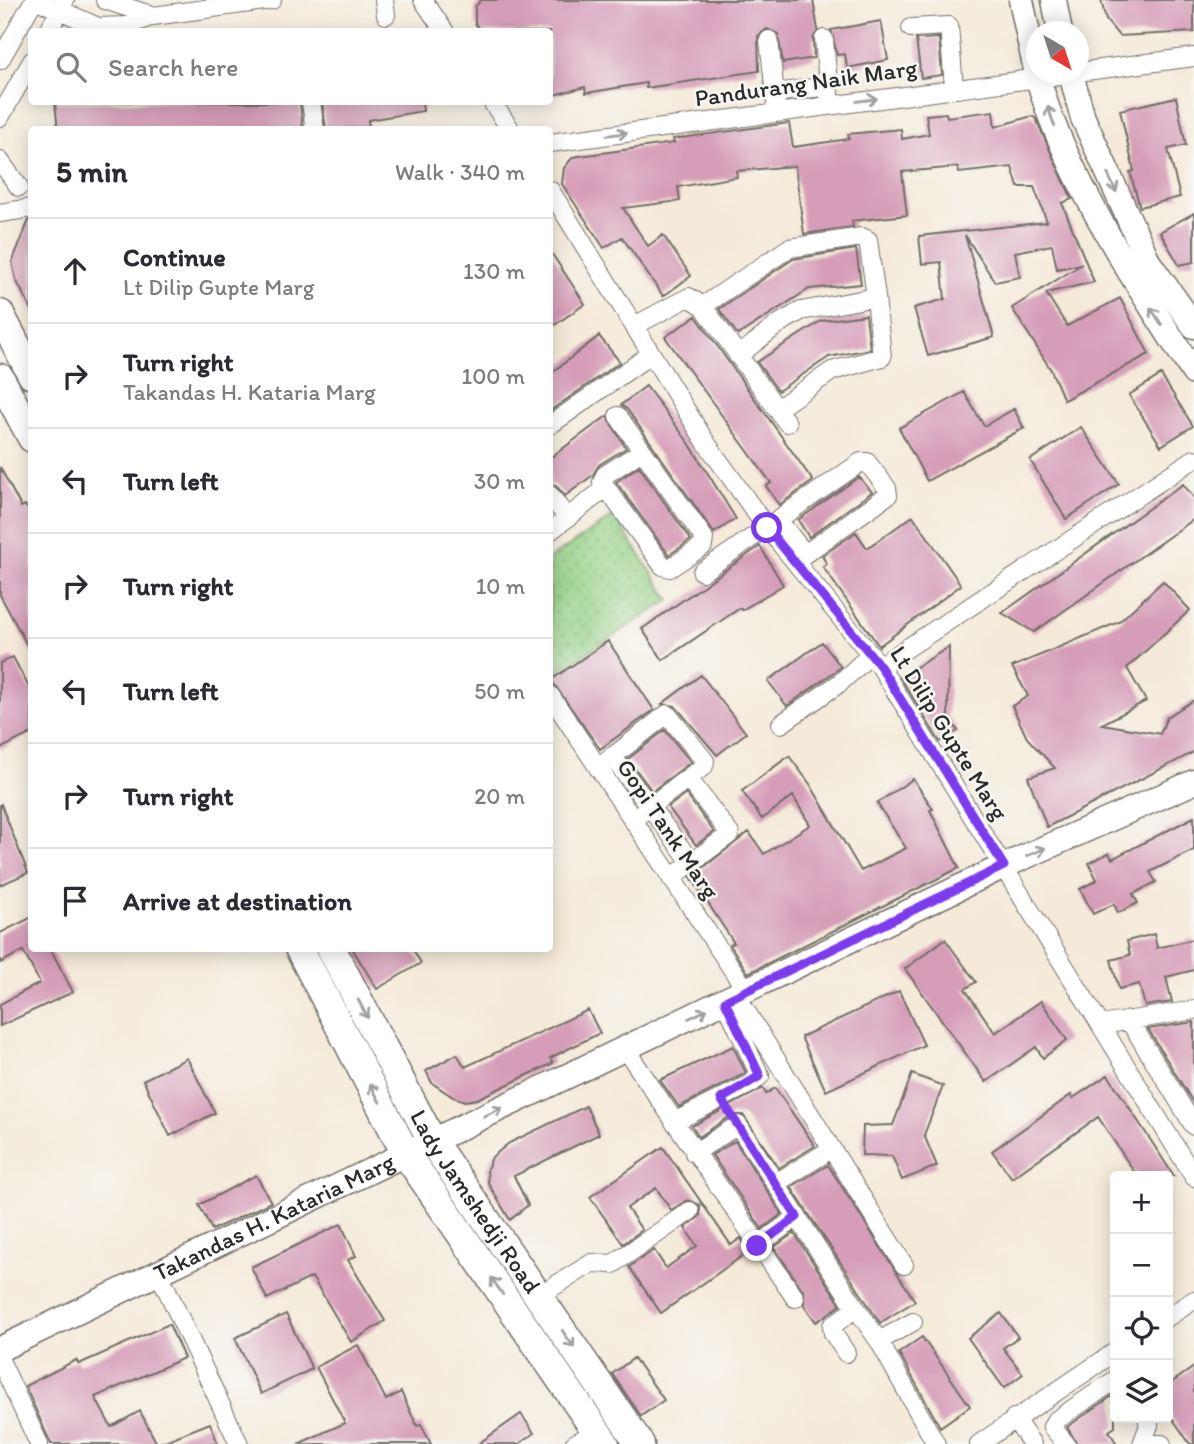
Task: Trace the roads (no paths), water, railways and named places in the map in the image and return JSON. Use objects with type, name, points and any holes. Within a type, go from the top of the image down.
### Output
[{"type":"main road","points":[[1021,0],[1026,24]]},
{"type":"main road","points":[[1054,0],[1058,21]]},
{"type":"main road","points":[[1040,84],[1053,124],[1125,270],[1191,360]]},
{"type":"main road","points":[[1073,84],[1083,118],[1149,263],[1194,326]]},
{"type":"main road","points":[[0,314],[28,367]]},
{"type":"main road","points":[[0,378],[28,430]]},
{"type":"main road","name":"Takandas H. Kataria Marg","points":[[0,1349],[1004,866],[1194,782]]},
{"type":"main road","name":"Lady Jamshedji Road","points":[[301,952],[406,1154],[592,1440]]},
{"type":"main road","name":"Lady Jamshedji Road","points":[[333,952],[432,1142],[640,1444]]},
{"type":"street","points":[[0,60],[36,0],[62,6],[97,28]]},
{"type":"street","points":[[96,0],[99,28]]},
{"type":"street","points":[[105,0],[175,24],[272,0]]},
{"type":"street","points":[[424,0],[442,28]]},
{"type":"street","points":[[50,28],[62,6]]},
{"type":"street","points":[[108,28],[126,26],[153,16]]},
{"type":"street","points":[[911,28],[949,26],[954,88]]},
{"type":"street","points":[[769,40],[777,112]]},
{"type":"street","points":[[824,40],[830,104]]},
{"type":"street","points":[[1089,71],[1194,57]]},
{"type":"street","points":[[0,117],[28,68]]},
{"type":"street","name":"Pandurang Naik Marg","points":[[553,143],[1026,78]]},
{"type":"street","points":[[775,93],[829,86]]},
{"type":"street","points":[[312,105],[315,126]]},
{"type":"street","points":[[494,105],[508,126]]},
{"type":"street","points":[[0,161],[19,187]]},
{"type":"street","name":"Lt Dilip Gupte Marg","points":[[553,195],[708,444],[800,558],[875,660],[1194,1177]]},
{"type":"street","points":[[0,213],[28,209]]},
{"type":"street","points":[[634,326],[689,297],[703,306],[782,416],[832,371],[882,357],[868,240],[862,237],[789,248],[703,306]]},
{"type":"street","points":[[738,356],[780,323],[801,311],[876,297]]},
{"type":"street","points":[[553,423],[651,354]]},
{"type":"street","points":[[618,416],[704,538],[703,546],[666,569],[606,488],[602,478],[642,451]]},
{"type":"street","points":[[781,724],[875,660],[1194,458]]},
{"type":"street","points":[[702,572],[861,462],[867,462],[887,488],[888,495],[800,558]]},
{"type":"street","points":[[553,529],[606,488]]},
{"type":"street","points":[[553,499],[567,518]]},
{"type":"street","name":"Gopi Tank Marg","points":[[553,702],[671,878],[736,996]]},
{"type":"street","points":[[598,768],[667,714],[706,763],[632,820]]},
{"type":"street","points":[[612,756],[692,863]]},
{"type":"street","points":[[671,878],[730,834],[688,778]]},
{"type":"street","points":[[674,1122],[760,1076],[736,996]]},
{"type":"street","points":[[736,996],[904,1265]]},
{"type":"street","points":[[1101,1025],[1194,1010]]},
{"type":"street","points":[[1129,1020],[1194,1126]]},
{"type":"street","points":[[626,1049],[794,1298]]},
{"type":"street","points":[[721,1099],[879,1341],[936,1444]]},
{"type":"street","points":[[694,1153],[738,1125]]},
{"type":"street","points":[[776,1183],[822,1155]]},
{"type":"street","points":[[538,1296],[592,1262],[613,1264],[690,1211]]},
{"type":"street","points":[[757,1246],[797,1217]]},
{"type":"street","points":[[159,1273],[239,1444]]},
{"type":"street","points":[[1173,1314],[1194,1300]]},
{"type":"street","points":[[846,1353],[833,1334],[832,1326],[856,1308]]},
{"type":"street","points":[[879,1341],[913,1322]]},
{"type":"street","points":[[979,1444],[1110,1355]]},
{"type":"street","points":[[0,1360],[39,1444]]},
{"type":"street","points":[[1066,1444],[1052,1427],[1055,1421],[1110,1383]]},
{"type":"street","points":[[1014,1418],[1032,1444]]},
{"type":"street","points":[[1148,1423],[1143,1444],[1162,1444]]}]
